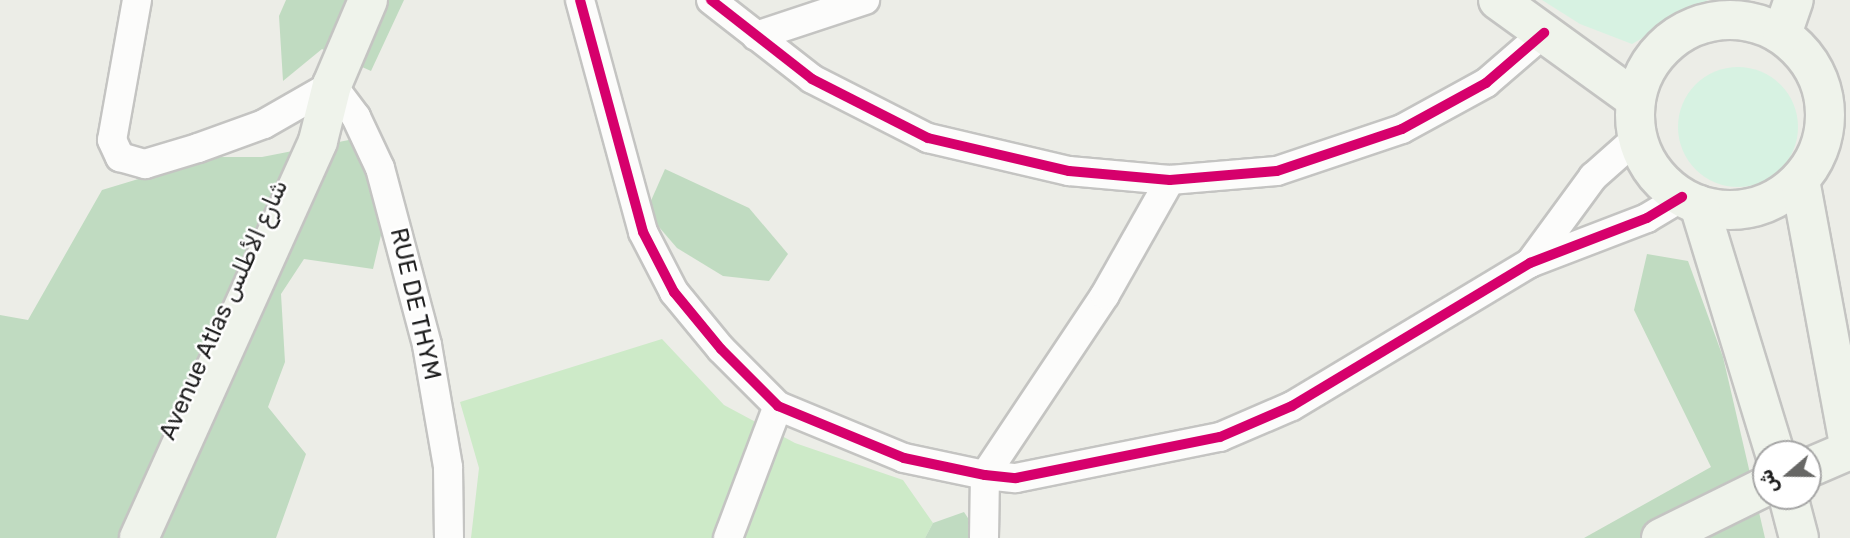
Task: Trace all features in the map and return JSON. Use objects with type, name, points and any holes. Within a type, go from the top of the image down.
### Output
[{"type":"main road","name":"Avenue Atlas شارع الأطلس","points":[[122,538],[301,138],[332,85],[368,0]]},
{"type":"main road","points":[[1498,0],[1636,100]]},
{"type":"main road","points":[[1788,17],[1821,83],[1836,146],[1801,180],[1764,204],[1743,210],[1690,201],[1654,172],[1638,137],[1636,100],[1649,64],[1692,27],[1788,17]]},
{"type":"main road","name":"Avenue Atlas شارع الأطلس","points":[[139,538],[318,141],[332,85]]},
{"type":"main road","points":[[1801,180],[1850,451],[1822,462]]},
{"type":"main road","points":[[1690,201],[1771,440]]},
{"type":"main road","points":[[1661,538],[1752,493]]},
{"type":"main road","points":[[1791,510],[1799,538]]},
{"type":"street","points":[[137,0],[112,140],[120,158],[131,163],[163,159],[264,124],[332,85]]},
{"type":"street","points":[[580,0],[643,232],[674,292],[778,406],[904,458],[985,475],[1016,478],[1220,438],[1292,406],[1530,263],[1690,201]]},
{"type":"street","points":[[711,0],[756,36],[845,98],[928,138],[1069,171],[1170,180],[1277,171],[1402,130],[1486,83],[1545,33]]},
{"type":"street","points":[[756,36],[865,0]]},
{"type":"street","name":"RUE DE THYM","points":[[332,85],[369,140],[395,217],[442,430],[449,538]]},
{"type":"street","points":[[1530,263],[1594,177],[1638,137]]},
{"type":"street","points":[[984,538],[985,475],[1105,295],[1170,180]]},
{"type":"street","points":[[728,538],[778,406]]},
{"type":"green space","points":[[286,0],[404,0],[371,71],[322,49],[283,81],[279,16]]},
{"type":"green space","points":[[1542,0],[1708,0],[1632,44],[1580,24]]},
{"type":"green space","points":[[1738,67],[1761,72],[1780,85],[1793,104],[1798,127],[1793,150],[1780,169],[1761,182],[1738,187],[1715,182],[1696,169],[1683,150],[1678,127],[1683,104],[1696,85],[1715,72]]},
{"type":"green space","points":[[354,139],[386,214],[373,269],[304,259],[281,294],[285,362],[268,407],[306,454],[276,538],[0,538],[0,315],[28,320],[102,190],[211,157],[262,157]]},
{"type":"green space","points":[[665,169],[749,208],[788,254],[769,281],[723,276],[677,248],[646,212]]},
{"type":"green space","points":[[1647,254],[1688,261],[1723,357],[1752,482],[1752,510],[1759,510],[1765,538],[1584,538],[1711,467],[1634,310]]},
{"type":"green space","points":[[662,339],[724,405],[795,443],[903,480],[933,523],[925,538],[471,538],[479,468],[460,402]]},
{"type":"green space","points":[[964,512],[981,538],[925,538],[933,523]]},
{"type":"cycle path","points":[[580,0],[643,232],[674,292],[721,349],[778,406],[904,458],[985,475],[1016,478],[1220,437],[1292,406],[1530,263],[1647,218],[1682,197]]},
{"type":"cycle path","points":[[711,0],[812,79],[928,138],[1069,171],[1170,180],[1277,171],[1402,129],[1486,83],[1544,33]]}]
